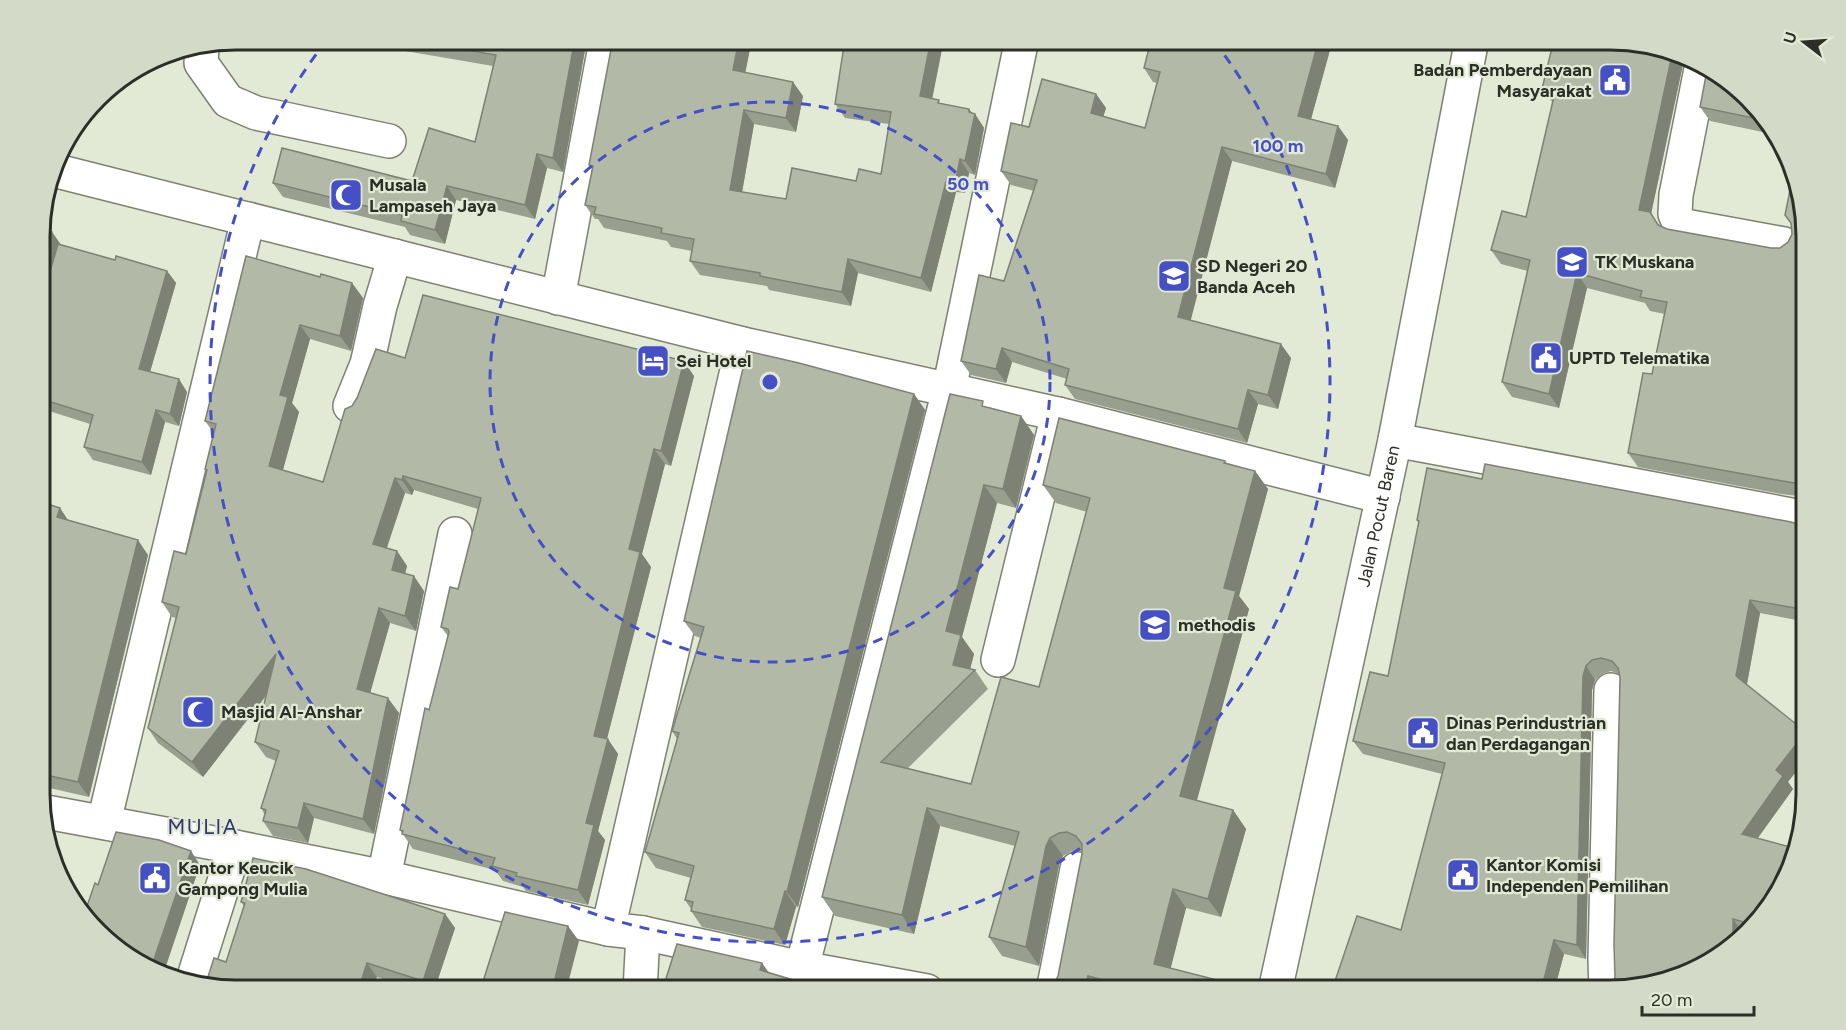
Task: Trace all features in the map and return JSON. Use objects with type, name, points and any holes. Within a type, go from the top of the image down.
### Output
[{"type":"street","points":[[558,298],[604,50]]},
{"type":"street","points":[[802,968],[949,390],[1020,50]]},
{"type":"street","name":"Jalan Pocut Baren","points":[[1277,980],[1395,440],[1470,50]]},
{"type":"street","points":[[202,53],[201,63],[228,101],[256,113],[389,141]]},
{"type":"street","points":[[1700,73],[1676,195],[1675,214],[1680,225],[1784,244]]},
{"type":"street","points":[[61,172],[743,344],[1058,414],[1383,497]]},
{"type":"street","points":[[104,822],[248,219]]},
{"type":"street","points":[[350,406],[367,364],[380,306],[395,256]]},
{"type":"street","points":[[608,929],[743,344]]},
{"type":"street","points":[[998,660],[1058,414]]},
{"type":"street","points":[[1395,440],[1796,516]]},
{"type":"street","points":[[384,877],[455,534]]},
{"type":"street","points":[[1606,980],[1611,690]]},
{"type":"street","points":[[51,813],[384,877],[608,929],[643,933],[867,980]]},
{"type":"street","points":[[194,975],[235,847]]},
{"type":"street","points":[[1055,980],[1077,869]]},
{"type":"street","points":[[641,980],[643,933]]},
{"type":"building","points":[[467,50],[573,50],[553,158],[537,154],[525,205],[447,186],[435,230],[401,221],[402,215],[273,183],[282,148],[412,181],[429,128],[475,142],[496,55]]},
{"type":"building","points":[[611,50],[737,50],[733,70],[793,82],[786,118],[744,110],[730,190],[786,199],[792,168],[856,181],[859,169],[881,174],[891,112],[835,104],[843,50],[929,50],[920,96],[939,100],[938,103],[969,109],[969,112],[975,114],[965,161],[960,159],[956,179],[947,178],[921,278],[848,259],[842,292],[760,276],[760,273],[690,261],[694,239],[661,233],[662,228],[594,214],[596,207],[585,205],[593,166],[589,165]]},
{"type":"building","points":[[1148,50],[1316,50],[1298,116],[1338,126],[1326,174],[1222,147],[1178,317],[1281,344],[1268,395],[1248,390],[1238,429],[1065,385],[1069,369],[1002,348],[996,369],[961,361],[979,275],[1004,281],[1037,180],[1001,171],[1011,123],[1029,127],[1042,79],[1096,94],[1091,113],[1145,128],[1160,72],[1144,68]]},
{"type":"building","points":[[1551,50],[1635,51],[1671,60],[1639,210],[1650,212],[1658,225],[1667,229],[1780,248],[1788,242],[1792,234],[1791,223],[1785,215],[1790,189],[1796,224],[1796,483],[1628,453],[1643,373],[1652,374],[1667,302],[1640,297],[1642,291],[1577,273],[1549,394],[1502,382],[1530,260],[1491,250],[1502,211],[1526,217],[1555,92],[1542,89]]},
{"type":"building","points":[[1706,76],[1724,88],[1755,118],[1700,107]]},
{"type":"building","points":[[58,244],[115,260],[116,256],[167,271],[139,369],[179,379],[170,414],[156,410],[142,462],[84,447],[93,415],[50,402],[50,271]]},
{"type":"building","points":[[246,256],[320,277],[321,274],[352,283],[340,336],[300,325],[280,395],[288,397],[269,466],[323,482],[345,409],[352,406],[357,398],[376,349],[405,358],[423,295],[684,361],[661,451],[654,449],[629,549],[640,552],[594,736],[608,739],[586,823],[594,825],[578,890],[516,876],[517,873],[492,866],[495,858],[402,834],[403,831],[400,830],[425,708],[429,710],[449,632],[448,629],[441,627],[450,587],[458,589],[481,498],[403,476],[402,480],[395,478],[373,544],[397,551],[392,570],[414,576],[405,616],[379,608],[357,689],[388,698],[363,819],[304,803],[298,828],[263,821],[266,810],[261,808],[279,751],[255,742],[276,654],[192,762],[148,728],[179,607],[162,602],[174,551],[186,554],[207,470],[205,469],[216,424],[205,421]]},
{"type":"building","points":[[747,351],[914,394],[787,892],[785,891],[774,929],[691,911],[693,902],[685,900],[694,866],[645,852],[679,733],[672,731],[704,627],[684,621]]},
{"type":"building","points":[[950,394],[983,401],[982,406],[1021,416],[1003,489],[984,485],[946,631],[961,635],[953,665],[975,670],[881,762],[971,784],[1001,677],[1039,687],[1090,498],[1043,485],[1059,418],[1225,461],[1224,463],[1255,471],[1224,588],[1236,591],[1180,796],[1233,810],[1208,899],[1173,889],[1154,964],[1217,980],[1103,980],[1088,976],[1087,980],[1056,980],[1082,854],[1082,844],[1076,836],[1067,832],[1050,838],[1046,846],[1026,947],[989,937],[1019,832],[927,808],[902,915],[822,897]]},
{"type":"building","points":[[1485,464],[1796,523],[1796,608],[1750,600],[1736,676],[1796,724],[1796,745],[1776,770],[1783,776],[1742,834],[1788,847],[1772,887],[1745,922],[1733,919],[1733,934],[1724,942],[1693,961],[1670,971],[1647,977],[1614,980],[1620,677],[1618,668],[1612,661],[1601,658],[1592,660],[1586,666],[1583,676],[1577,945],[1554,940],[1544,980],[1335,980],[1357,916],[1401,930],[1445,763],[1353,741],[1370,672],[1388,676],[1419,521],[1417,520],[1427,468],[1482,479]]},
{"type":"building","points":[[50,505],[60,508],[57,517],[138,540],[78,782],[50,776]]},
{"type":"building","points":[[116,832],[159,840],[191,851],[153,961],[122,942],[87,906],[95,883],[98,885]]},
{"type":"building","points":[[253,858],[306,869],[445,914],[423,980],[367,963],[362,980],[208,978],[214,958],[226,962],[245,903],[241,902]]},
{"type":"building","points":[[505,912],[568,926],[555,980],[483,980]]},
{"type":"building","points":[[677,944],[762,963],[760,970],[793,980],[666,980]]},
{"type":"place","name":"Badan Pemberdayaan Masyarakat","points":[[1615,80]]},
{"type":"place","name":"Musala Lampaseh Jaya","points":[[346,195]]},
{"type":"place","name":"TK Muskana","points":[[1572,262]]},
{"type":"place","name":"SD Negeri 20 Banda Aceh","points":[[1174,276]]},
{"type":"place","name":"UPTD Telematika","points":[[1546,358]]},
{"type":"place","name":"Sei Hotel","points":[[653,361]]},
{"type":"place","name":"methodis","points":[[1155,625]]},
{"type":"place","name":"Masjid Al-Anshar","points":[[198,712]]},
{"type":"place","name":"Dinas Perindustrian dan Perdagangan","points":[[1423,733]]},
{"type":"place","name":"Kantor Komisi Independen Pemilihan","points":[[1463,875]]},
{"type":"place","name":"Kantor Keucik Gampong Mulia","points":[[155,878]]},
{"type":"district","name":"MULIA","points":[[203,826]]}]
